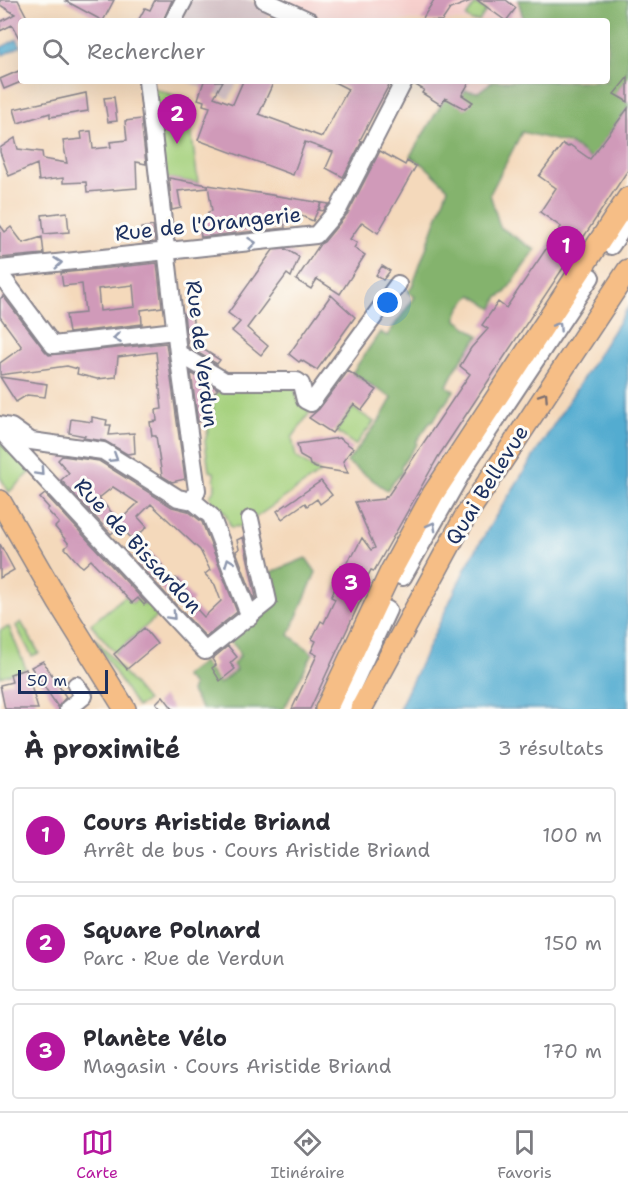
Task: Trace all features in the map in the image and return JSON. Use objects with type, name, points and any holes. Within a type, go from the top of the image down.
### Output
[{"type":"main road","points":[[326,709],[391,572],[450,465],[628,198]]},
{"type":"main road","name":"Quai Bellevue","points":[[361,709],[450,544],[485,485],[628,270]]},
{"type":"main road","points":[[0,501],[59,603],[125,709]]},
{"type":"main road","points":[[0,525],[110,709]]},
{"type":"main road","points":[[370,709],[427,589]]},
{"type":"street","points":[[175,18],[184,0]]},
{"type":"street","points":[[264,0],[303,18]]},
{"type":"street","name":"Rue de Verdun","points":[[147,84],[175,332],[197,490],[194,501]]},
{"type":"street","name":"Rue de l'Orangerie","points":[[0,272],[316,235],[339,208],[402,84]]},
{"type":"street","points":[[601,239],[611,246],[628,221]]},
{"type":"street","points":[[0,272],[53,345],[175,332]]},
{"type":"street","points":[[178,353],[225,381],[297,381],[301,384],[308,403],[314,401],[398,284]]},
{"type":"street","points":[[0,425],[11,427],[32,442],[103,451],[178,498],[194,501],[211,516],[250,617],[267,603],[268,599],[250,519]]},
{"type":"street","name":"Rue de Bissardon","points":[[0,430],[205,651],[250,617]]},
{"type":"street","points":[[342,709],[388,610],[376,605]]},
{"type":"street","points":[[68,709],[84,696],[76,685]]},
{"type":"shaded area","points":[[190,0],[250,0],[272,10],[268,18],[181,18]]},
{"type":"shaded area","points":[[282,0],[518,0],[523,18],[321,18]]},
{"type":"shaded area","points":[[192,84],[236,84],[229,99]]},
{"type":"shaded area","points":[[455,84],[489,84],[478,92],[465,90]]},
{"type":"green space","points":[[518,0],[628,0],[628,77],[615,94],[628,102],[628,108],[591,159],[571,144],[522,132],[490,194],[500,227],[535,250],[505,293],[497,298],[493,309],[472,295],[461,306],[457,320],[479,336],[450,379],[447,386],[454,391],[416,442],[417,444],[401,466],[402,472],[387,490],[347,462],[379,421],[392,398],[352,373],[380,332],[387,336],[415,297],[408,292],[412,287],[448,188],[424,165],[410,156],[451,88],[462,95],[465,90],[478,92],[489,84],[610,84],[610,18],[523,18]]},
{"type":"green space","points":[[475,4],[486,11],[481,18],[466,17]]},
{"type":"green space","points":[[154,88],[181,98],[188,105],[198,183],[165,178]]},
{"type":"green space","points":[[239,385],[293,385],[299,403],[310,412],[292,438],[296,457],[320,473],[246,526],[231,527],[224,511],[215,511],[210,496],[215,488],[214,472],[209,471],[205,441],[213,413],[213,398],[219,391]]},
{"type":"green space","points":[[353,408],[374,422],[355,445],[336,431]]},
{"type":"green space","points":[[0,441],[33,470],[9,492],[0,477]]},
{"type":"green space","points":[[306,558],[316,572],[289,635],[313,653],[284,709],[202,709],[191,692],[193,685],[184,676],[203,662],[219,684],[236,670],[233,664],[240,656],[236,647],[228,640],[272,604],[269,573]]},
{"type":"green space","points":[[125,596],[132,603],[138,598],[144,605],[150,600],[161,613],[115,653],[91,624]]},
{"type":"green space","points":[[21,622],[39,653],[32,656],[16,626]]},
{"type":"green space","points":[[9,627],[26,669],[0,677],[0,630]]},
{"type":"green space","points":[[94,639],[96,639],[147,701],[137,707]]},
{"type":"water","points":[[17,39],[18,41],[18,48],[3,55],[0,48]]},
{"type":"water","points":[[628,307],[628,709],[399,709],[466,567]]},
{"type":"building","points":[[0,0],[18,0],[27,18],[18,18],[18,36],[12,25],[0,31],[0,22],[15,14],[0,5]]},
{"type":"building","points":[[64,0],[114,0],[105,18],[97,18]]},
{"type":"building","points":[[155,0],[172,0],[164,18],[140,18],[145,8],[150,10]]},
{"type":"building","points":[[434,0],[471,0],[450,9],[444,18],[423,18]]},
{"type":"building","points":[[477,0],[506,0],[516,8],[508,18],[502,18]]},
{"type":"building","points":[[18,71],[18,83],[4,89],[0,79]]},
{"type":"building","points":[[628,77],[628,102],[614,94]]},
{"type":"building","points":[[203,84],[221,84],[214,97],[233,104],[242,84],[273,84],[259,114],[322,137],[348,89],[338,84],[389,84],[343,177],[326,168],[333,152],[305,142],[293,175],[198,140],[210,107],[203,105],[204,101],[198,99]]},
{"type":"building","points":[[414,84],[468,84],[462,95],[473,102],[465,109],[445,98],[441,105],[422,93],[424,90]]},
{"type":"building","points":[[86,93],[88,111],[50,117],[50,113],[18,123],[14,109]]},
{"type":"building","points":[[114,97],[117,121],[108,122],[104,98]]},
{"type":"building","points":[[628,108],[628,170],[438,457],[374,571],[371,570],[360,591],[364,593],[310,709],[292,709],[317,655],[311,652],[316,641],[312,639],[321,621],[324,623],[335,599],[331,597],[351,554],[353,555],[362,538],[371,550],[375,548],[355,502],[387,497],[470,374],[460,366],[471,348],[488,329],[482,325],[498,302],[506,308],[561,227],[540,212],[556,188],[539,176],[563,144],[568,147],[570,145],[590,159]]},
{"type":"building","points":[[141,119],[146,164],[136,162],[137,188],[87,192],[86,182],[63,183],[63,178],[39,181],[37,164],[9,176],[0,152],[0,148],[15,138],[18,149],[42,152],[43,159],[67,163],[63,141],[82,139],[81,132],[91,131],[93,149],[111,147],[110,142],[127,140],[125,121]]},
{"type":"building","points":[[380,151],[405,165],[407,161],[416,166],[378,233],[362,222],[350,239],[357,243],[354,248],[365,255],[340,294],[317,279],[311,289],[296,280],[320,244],[348,213]]},
{"type":"building","points":[[169,178],[208,185],[208,188],[178,191],[181,208],[172,210]]},
{"type":"building","points":[[208,185],[329,204],[323,211],[319,210],[321,203],[313,221],[283,208],[285,228],[201,237],[199,221],[208,220],[208,212],[212,211]]},
{"type":"building","points":[[67,212],[69,232],[44,234],[42,215]]},
{"type":"building","points":[[0,225],[5,232],[11,227],[23,243],[42,237],[44,254],[0,258]]},
{"type":"building","points":[[153,226],[155,242],[143,243],[141,228]]},
{"type":"building","points":[[286,249],[299,257],[291,277],[287,274],[247,328],[268,346],[261,355],[232,331],[240,322],[228,313],[273,250]]},
{"type":"building","points":[[157,263],[162,307],[141,310],[142,324],[69,333],[66,315],[85,313],[82,284],[63,286],[61,273]],"holes":[[[133,285],[135,307],[100,311],[98,289]]]},
{"type":"building","points":[[382,266],[390,271],[383,280],[376,275]]},
{"type":"building","points":[[331,295],[355,317],[317,370],[301,360],[299,362],[289,354]]},
{"type":"building","points":[[3,296],[49,355],[166,343],[185,479],[172,482],[162,476],[156,436],[152,436],[150,422],[157,421],[156,410],[162,409],[156,352],[118,357],[116,377],[97,379],[77,374],[78,369],[67,366],[0,375],[0,363],[22,347],[0,317],[0,299]]},
{"type":"building","points":[[192,311],[195,344],[220,360],[217,364],[188,347],[184,314]]},
{"type":"building","points":[[348,371],[377,390],[362,410],[354,404],[332,433],[309,418],[319,409]]},
{"type":"building","points":[[191,373],[218,389],[208,399],[209,411],[202,411],[203,421],[198,422]]},
{"type":"building","points":[[0,377],[47,384],[45,397],[27,395],[16,402]]},
{"type":"building","points":[[92,417],[107,420],[106,425],[111,425],[109,435],[134,433],[135,453],[127,454],[105,441],[83,438],[85,436],[69,433],[71,419],[92,422]]},
{"type":"building","points":[[339,438],[353,448],[343,461],[348,473],[316,468],[300,456],[297,444]]},
{"type":"building","points":[[62,456],[99,461],[172,507],[188,511],[202,522],[237,612],[206,637],[137,563],[149,551],[162,565],[157,569],[170,584],[176,578],[194,600],[191,603],[204,617],[221,601],[215,585],[205,574],[210,570],[200,550],[151,504],[138,517],[147,527],[133,540],[120,526],[111,534],[61,480],[69,473],[58,460]],"holes":[[[113,487],[138,503],[119,521],[99,498]]]},
{"type":"building","points":[[321,481],[332,495],[320,504],[317,499],[307,506],[305,503],[282,519],[277,511]]},
{"type":"building","points":[[45,494],[146,603],[144,605],[138,598],[132,603],[91,560],[83,567],[79,564],[65,548],[69,544],[55,527],[59,523],[40,498]]},
{"type":"building","points":[[243,537],[256,597],[254,599],[236,551],[239,549],[237,540]]},
{"type":"building","points":[[0,544],[14,570],[0,578]]},
{"type":"building","points":[[144,628],[157,644],[127,669],[114,654]]},
{"type":"building","points":[[228,646],[237,657],[230,663],[235,669],[220,681],[212,668],[216,665],[212,659]]},
{"type":"building","points":[[43,661],[66,697],[58,707],[31,667]]},
{"type":"building","points":[[26,669],[38,709],[5,709],[0,685],[12,682],[10,674]]},
{"type":"building","points":[[163,696],[173,709],[161,709],[156,703]]},
{"type":"place","name":"Square Polnard","points":[[177,144]]},
{"type":"place","name":"Cours Aristide Briand","points":[[566,276]]},
{"type":"place","name":"Planète Vélo","points":[[351,613]]}]
